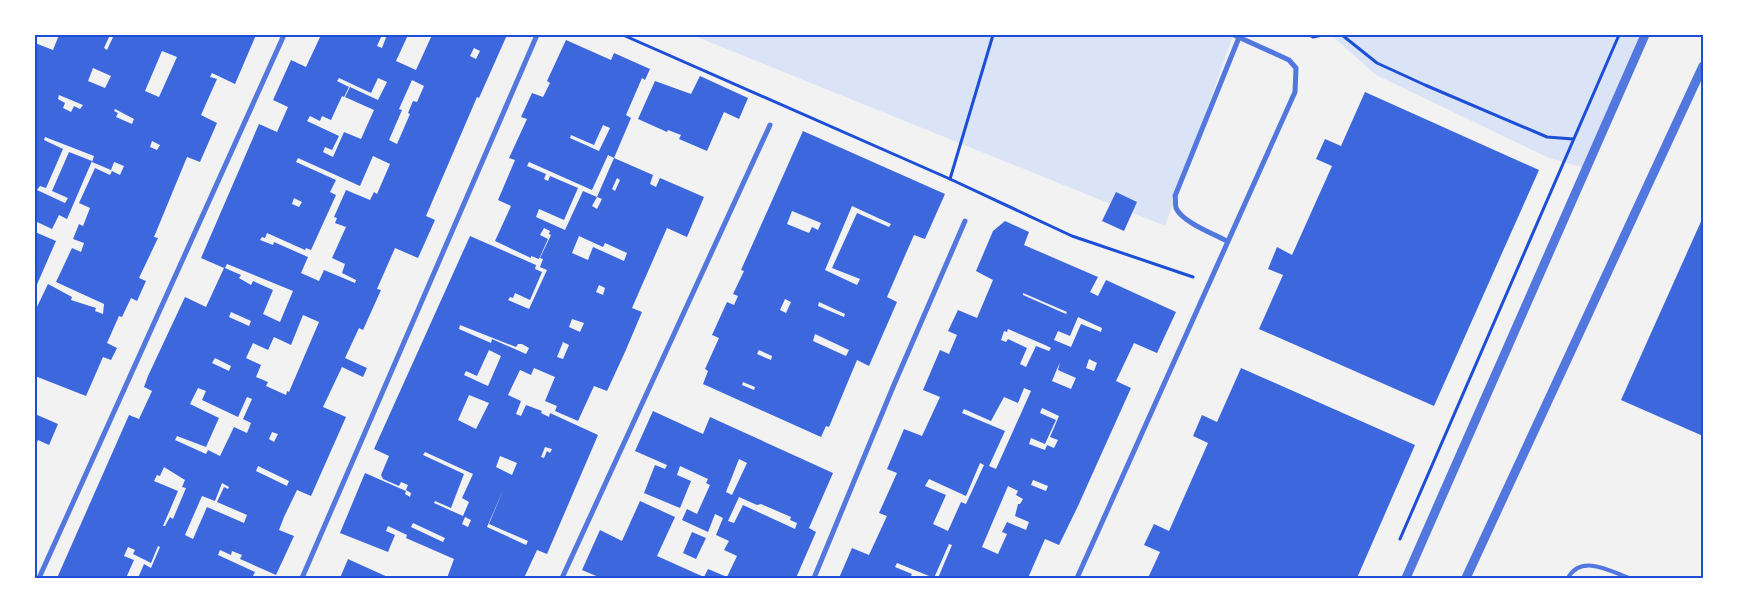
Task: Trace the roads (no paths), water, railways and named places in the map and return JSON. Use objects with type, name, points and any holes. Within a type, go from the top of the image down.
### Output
[{"type":"street","points":[[39,578],[284,35]]},
{"type":"street","points":[[302,578],[537,35]]},
{"type":"street","points":[[1406,578],[1645,35]]},
{"type":"street","points":[[1078,578],[1208,282],[1227,241],[1295,92],[1296,68],[1289,60],[1238,36],[1175,196],[1176,208],[1192,223],[1227,241]]},
{"type":"street","points":[[1466,578],[1703,66]]},
{"type":"street","points":[[562,578],[770,125]]},
{"type":"street","points":[[814,578],[964,221]]},
{"type":"lane","points":[[1568,578],[1570,573],[1579,568],[1595,565],[1629,578]]}]
